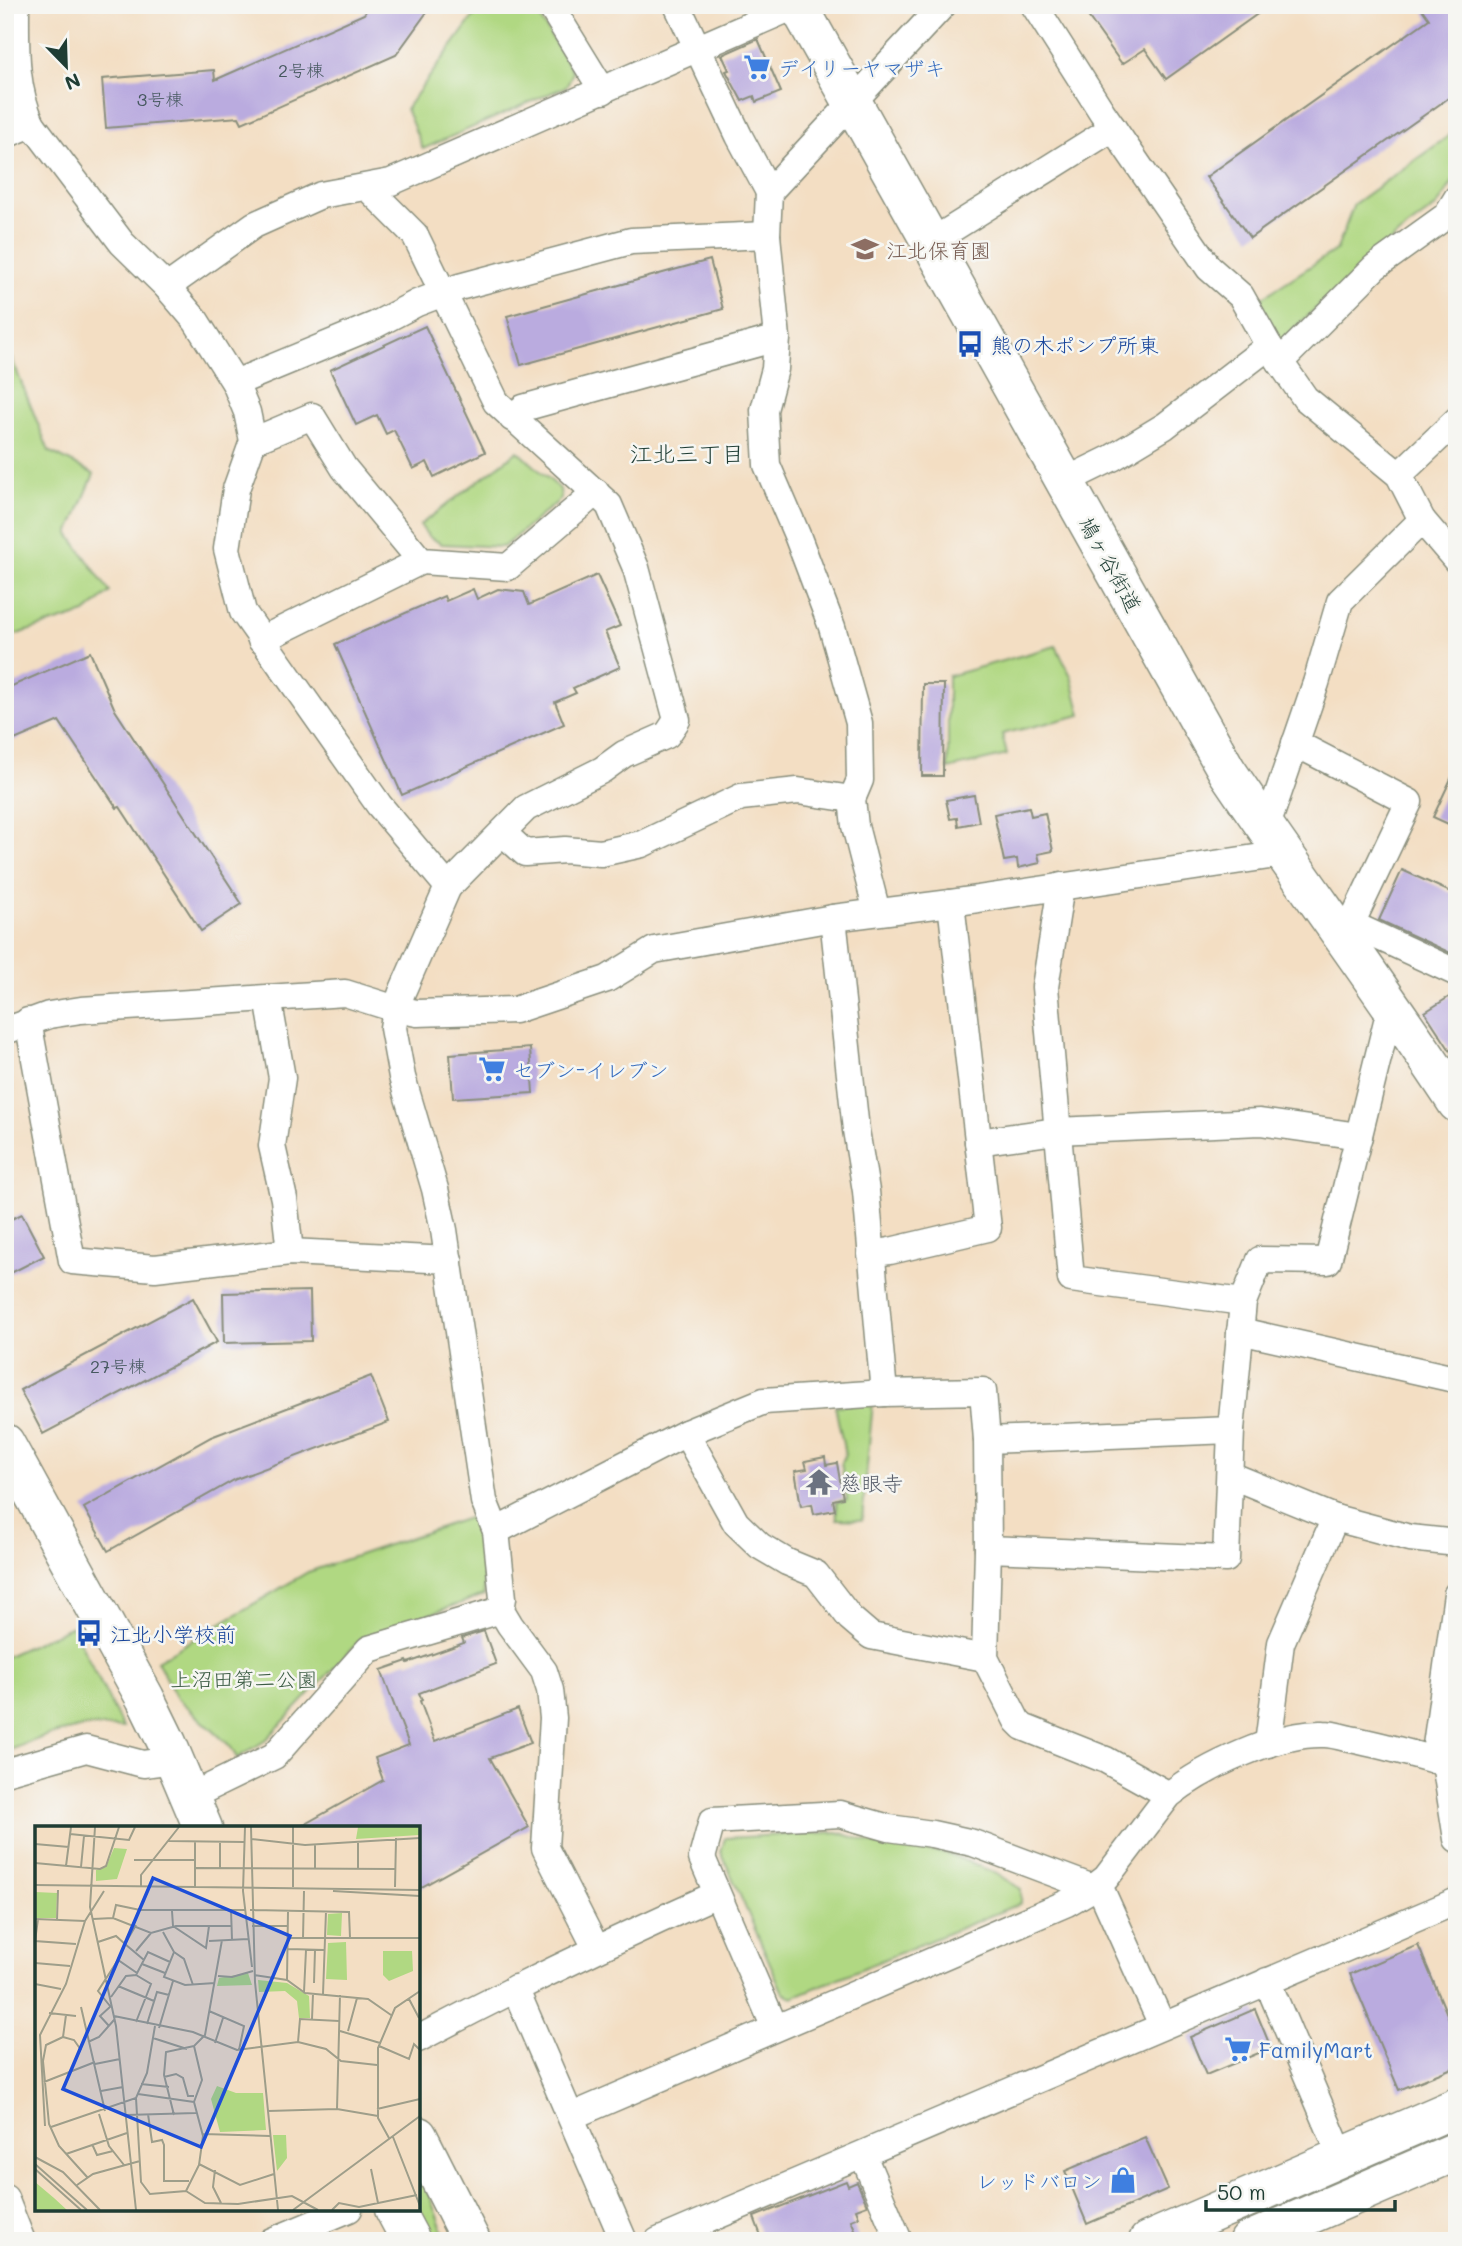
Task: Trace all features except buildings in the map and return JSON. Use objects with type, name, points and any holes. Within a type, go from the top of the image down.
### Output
[{"type":"main road","name":"鳩ヶ谷街道","points":[[797,5],[1221,761],[1274,841],[1345,928],[1391,1005],[1457,1103]]},
{"type":"main road","points":[[5,1443],[145,1698],[202,1826]]},
{"type":"main road","points":[[174,1759],[206,1789],[231,1826]]},
{"type":"main road","points":[[1148,2241],[1457,2107]]},
{"type":"main road","points":[[420,2140],[471,2241]]},
{"type":"main road","points":[[1249,2241],[1457,2151]]},
{"type":"main road","points":[[395,2211],[411,2241]]},
{"type":"street","points":[[16,5],[16,67],[26,112],[32,124],[122,243],[167,287],[196,321],[235,383],[247,412],[253,441],[236,489],[227,549],[243,611],[379,805],[448,887]]},
{"type":"street","points":[[550,5],[603,91]]},
{"type":"street","points":[[677,5],[739,136],[769,192],[767,234],[777,338],[775,369],[764,410],[767,465],[832,626],[859,723],[860,780],[852,799],[855,829],[877,912]]},
{"type":"street","points":[[167,287],[254,225],[321,195],[391,182],[797,5]]},
{"type":"street","points":[[769,192],[943,5]]},
{"type":"street","points":[[1034,5],[1113,128],[1209,268],[1241,296],[1305,398],[1399,475],[1422,520],[1457,561]]},
{"type":"street","points":[[5,135],[32,124]]},
{"type":"street","points":[[931,242],[1113,128]]},
{"type":"street","points":[[368,188],[415,235],[496,402],[609,505],[636,568],[677,720],[667,734],[624,754],[602,770],[526,808],[448,887],[396,1009],[393,1028],[402,1077],[435,1189],[449,1260],[484,1501],[496,1531],[502,1610],[544,1671],[550,1690],[553,1718],[545,1848],[596,1948]]},
{"type":"street","points":[[1065,481],[1112,458],[1165,426],[1275,354],[1376,267],[1446,216],[1457,198]]},
{"type":"street","points":[[235,383],[375,325],[443,292],[631,241],[767,234]]},
{"type":"street","points":[[512,418],[523,408],[777,338]]},
{"type":"street","points":[[253,441],[312,416],[344,468],[421,561]]},
{"type":"street","points":[[1399,475],[1456,420]]},
{"type":"street","points":[[261,640],[421,561],[508,567],[596,492]]},
{"type":"street","points":[[449,1260],[290,1252],[155,1268],[72,1261],[17,1026],[49,1015],[81,1010],[345,993],[417,1013],[515,1010],[607,979],[654,950],[833,918],[1061,886],[1274,841],[1295,743],[1340,601],[1422,520]]},
{"type":"street","points":[[1295,743],[1409,802],[1345,928],[1457,972]]},
{"type":"street","points":[[503,833],[525,853],[565,850],[601,853],[642,844],[741,797],[798,791],[852,799]]},
{"type":"street","points":[[1061,886],[1045,987],[1070,1279],[1243,1302]]},
{"type":"street","points":[[871,1254],[988,1228],[951,902]]},
{"type":"street","points":[[833,918],[856,1130],[866,1191],[884,1393]]},
{"type":"street","points":[[268,998],[282,1078],[272,1146],[284,1199],[290,1252]]},
{"type":"street","points":[[988,1549],[1226,1559],[1231,1430],[1243,1302],[1260,1260],[1328,1261],[1391,1005]]},
{"type":"street","points":[[978,1142],[1056,1131],[1260,1122],[1359,1136]]},
{"type":"street","points":[[1240,1331],[1450,1378],[1457,1375]]},
{"type":"street","points":[[496,1531],[686,1433],[764,1401],[884,1393],[983,1391],[987,1440],[988,1549],[985,1658],[1017,1721],[1023,1727],[1106,1760],[1169,1795]]},
{"type":"street","points":[[987,1440],[1231,1430]]},
{"type":"street","points":[[686,1433],[736,1523],[760,1546],[787,1562],[816,1574],[850,1618],[871,1636],[985,1658]]},
{"type":"street","points":[[1230,1475],[1335,1518],[1410,1538],[1457,1543]]},
{"type":"street","points":[[1268,1744],[1282,1643],[1335,1518]]},
{"type":"street","points":[[1457,1594],[1445,1761],[1457,1839]]},
{"type":"street","points":[[206,1789],[274,1756],[369,1649],[502,1610]]},
{"type":"street","points":[[572,2116],[1067,1903],[1106,1878],[1169,1795],[1182,1785],[1226,1762],[1268,1744],[1293,1737],[1324,1734],[1445,1761]]},
{"type":"street","points":[[5,1772],[86,1749],[143,1764],[174,1759]]},
{"type":"street","points":[[775,2028],[702,1858],[712,1821],[839,1814],[889,1828],[973,1843],[1093,1888],[1103,1894],[1162,2025]]},
{"type":"street","points":[[420,2038],[596,1948],[717,1894]]},
{"type":"street","points":[[658,2241],[1457,1901]]},
{"type":"street","points":[[1267,1981],[1342,2158]]},
{"type":"street","points":[[515,1988],[624,2241]]},
{"type":"street","points":[[863,2155],[899,2241]]},
{"type":"street","points":[[272,2241],[344,2211]]},
{"type":"green space","points":[[482,5],[532,5],[573,72],[567,86],[423,149],[406,109]]},
{"type":"green space","points":[[1457,130],[1457,176],[1437,206],[1399,234],[1280,341],[1257,301],[1337,249],[1354,204]]},
{"type":"green space","points":[[5,342],[49,451],[94,474],[69,534],[110,592],[85,613],[5,638]]},
{"type":"green space","points":[[518,451],[560,489],[561,499],[503,547],[442,544],[429,537],[420,525]]},
{"type":"green space","points":[[1056,646],[1071,676],[1081,715],[1002,734],[1007,755],[948,769],[948,676]]},
{"type":"green space","points":[[873,1402],[862,1520],[837,1519],[836,1502],[847,1500],[841,1462],[845,1454],[835,1406]]},
{"type":"green space","name":"上沼田第二公園","points":[[471,1517],[481,1542],[484,1595],[362,1638],[266,1740],[237,1758],[230,1746],[176,1697],[157,1661],[308,1572]]},
{"type":"green space","name":"上沼田第二公園","points":[[72,1626],[123,1728],[89,1726],[48,1735],[5,1752],[5,1657]]},
{"type":"green space","points":[[837,1832],[881,1846],[946,1853],[995,1873],[1021,1889],[1021,1903],[793,1997],[783,1993],[721,1852],[725,1838]]},
{"type":"green space","points":[[420,2172],[448,2241],[424,2241],[408,2211],[420,2211]]},
{"type":"place","name":"デイリーヤマザキ","points":[[757,67]]},
{"type":"place","name":"江北保育園","points":[[865,249]]},
{"type":"place","name":"熊の木ポンプ所東","points":[[970,344]]},
{"type":"place","name":"セブン-イレブン","points":[[492,1069]]},
{"type":"place","name":"慈眼寺","points":[[819,1482]]},
{"type":"place","name":"江北小学校前","points":[[89,1633]]},
{"type":"place","name":"FamilyMart","points":[[1238,2049]]},
{"type":"place","name":"レッドバロン","points":[[1123,2180]]},
{"type":"district","name":"江北三丁目","points":[[687,453]]}]
